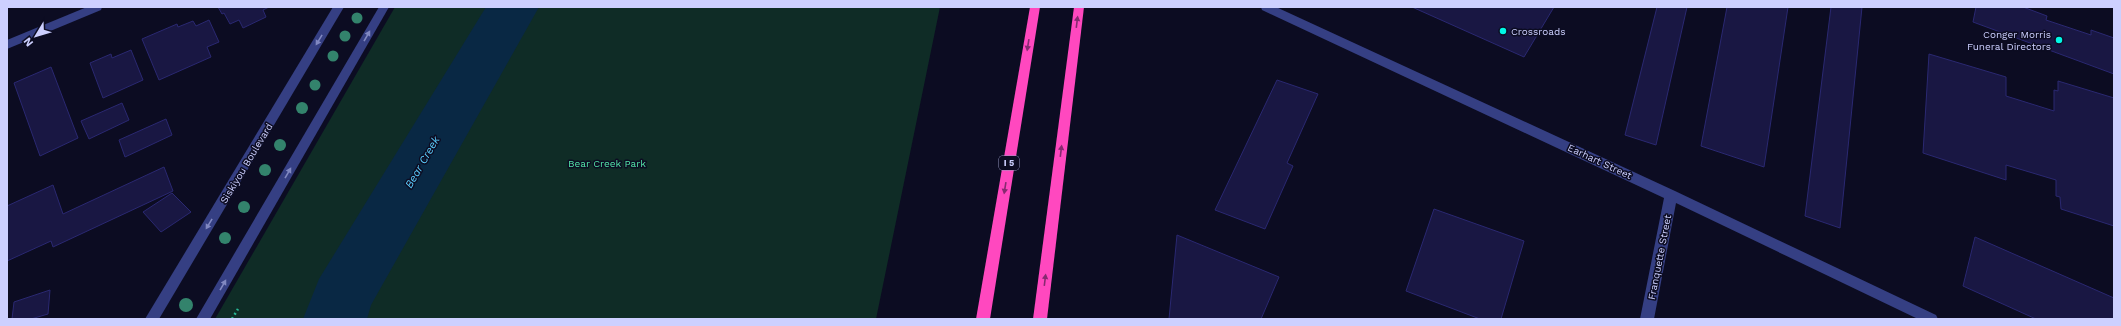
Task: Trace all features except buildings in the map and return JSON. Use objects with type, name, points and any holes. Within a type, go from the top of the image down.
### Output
[{"type":"highway","name":"I 5","points":[[983,319],[1035,7]]},
{"type":"highway","points":[[1040,319],[1079,7]]},
{"type":"street","points":[[7,45],[97,7]]},
{"type":"street","name":"Siskiyou Boulevard","points":[[152,319],[339,7]]},
{"type":"street","points":[[203,319],[384,7]]},
{"type":"street","name":"Earhart Street","points":[[1266,7],[1671,195],[1931,319]]},
{"type":"street","name":"Franquette Street","points":[[1647,319],[1671,195]]},
{"type":"green space","name":"Bear Creek Park","points":[[395,7],[940,7],[876,319],[215,319]]},
{"type":"waterway","name":"Bear Creek","points":[[335,319],[341,299],[513,7]]},
{"type":"place","name":"Crossroads","points":[[1503,31]]},
{"type":"place","name":"Conger Morris Funeral Directors","points":[[2059,40]]}]
